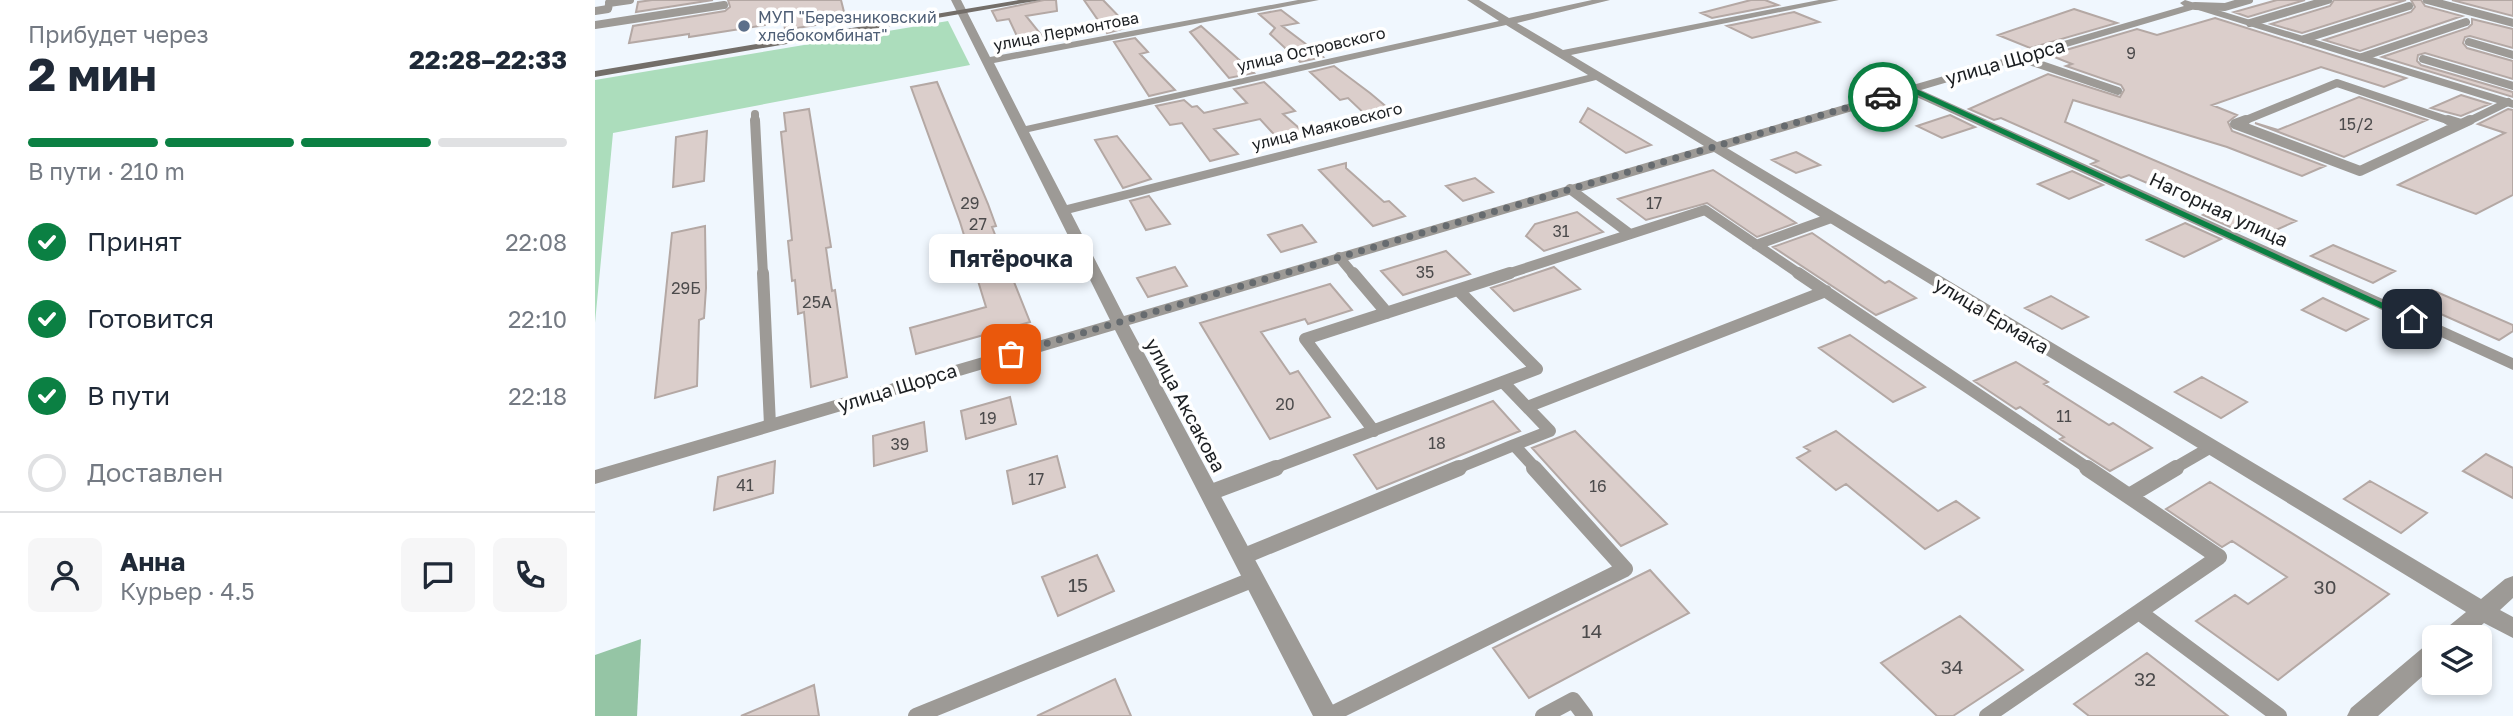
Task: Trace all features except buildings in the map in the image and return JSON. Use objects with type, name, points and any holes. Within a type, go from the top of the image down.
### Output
[{"type":"main road","points":[[595,74],[959,6],[1037,0]]},
{"type":"street","name":"улица Лермонтова","points":[[988,61],[1314,0]]},
{"type":"street","name":"улица Ермака","points":[[1472,0],[2513,629]]},
{"type":"street","name":"улица Островского","points":[[1023,130],[1605,0]]},
{"type":"street","points":[[1561,54],[1833,0]]},
{"type":"street","points":[[2175,0],[2510,103]]},
{"type":"street","name":"улица Аксакова","points":[[959,6],[1065,210],[1119,322],[1327,716]]},
{"type":"street","name":"улица Щорса","points":[[595,477],[2195,6]]},
{"type":"street","name":"улица Маяковского","points":[[1065,210],[1598,76]]},
{"type":"street","name":"Нагорная улица","points":[[1909,89],[2513,365]]},
{"type":"street","points":[[2466,625],[2513,585]]},
{"type":"street","points":[[2360,716],[2422,662]]},
{"type":"lane","points":[[595,10],[608,9],[610,1],[630,0]]},
{"type":"lane","name":"улица Щорса","points":[[2195,6],[2225,7],[2249,0]]},
{"type":"lane","points":[[2250,23],[2328,0]]},
{"type":"lane","points":[[2427,0],[2513,23]]},
{"type":"lane","points":[[595,25],[724,6]]},
{"type":"lane","points":[[2304,40],[2409,6]]},
{"type":"lane","points":[[2362,57],[2466,22]]},
{"type":"lane","points":[[2469,42],[2513,55]]},
{"type":"lane","points":[[2018,57],[2118,91]]},
{"type":"lane","points":[[2423,59],[2513,86]]},
{"type":"lane","points":[[2461,124],[2337,83],[2235,124],[2360,171],[2510,103]]},
{"type":"lane","points":[[755,114],[770,425]]},
{"type":"lane","points":[[1570,189],[1630,234]]},
{"type":"lane","points":[[1374,430],[1305,339],[1705,210],[2219,557],[1987,716]]},
{"type":"lane","points":[[1756,245],[1831,218]]},
{"type":"lane","points":[[1339,257],[1387,313]]},
{"type":"lane","points":[[1209,493],[1537,369],[1458,290]]},
{"type":"lane","points":[[1527,407],[1825,291]]},
{"type":"lane","points":[[1242,557],[1550,431],[1503,382]]},
{"type":"lane","points":[[1327,716],[1625,569],[1514,445]]},
{"type":"lane","points":[[2129,496],[2211,447]]},
{"type":"lane","points":[[916,716],[1254,579]]},
{"type":"lane","points":[[2139,612],[2279,716]]},
{"type":"lane","points":[[1543,716],[1573,700],[1585,716]]},
{"type":"green space","points":[[948,21],[970,65],[613,133],[595,323],[595,80]]},
{"type":"green space","points":[[641,639],[637,716],[595,716],[595,655]]},
{"type":"way so far","points":[[1011,354],[1883,97]]},
{"type":"place","name":"МУП \"Березниковский хлебокомбинат\"","points":[[744,26]]},
{"type":"place","name":"Пятёрочка","points":[[1011,354]]},
{"type":"route","points":[[1883,97],[1909,89],[2412,319]]}]
